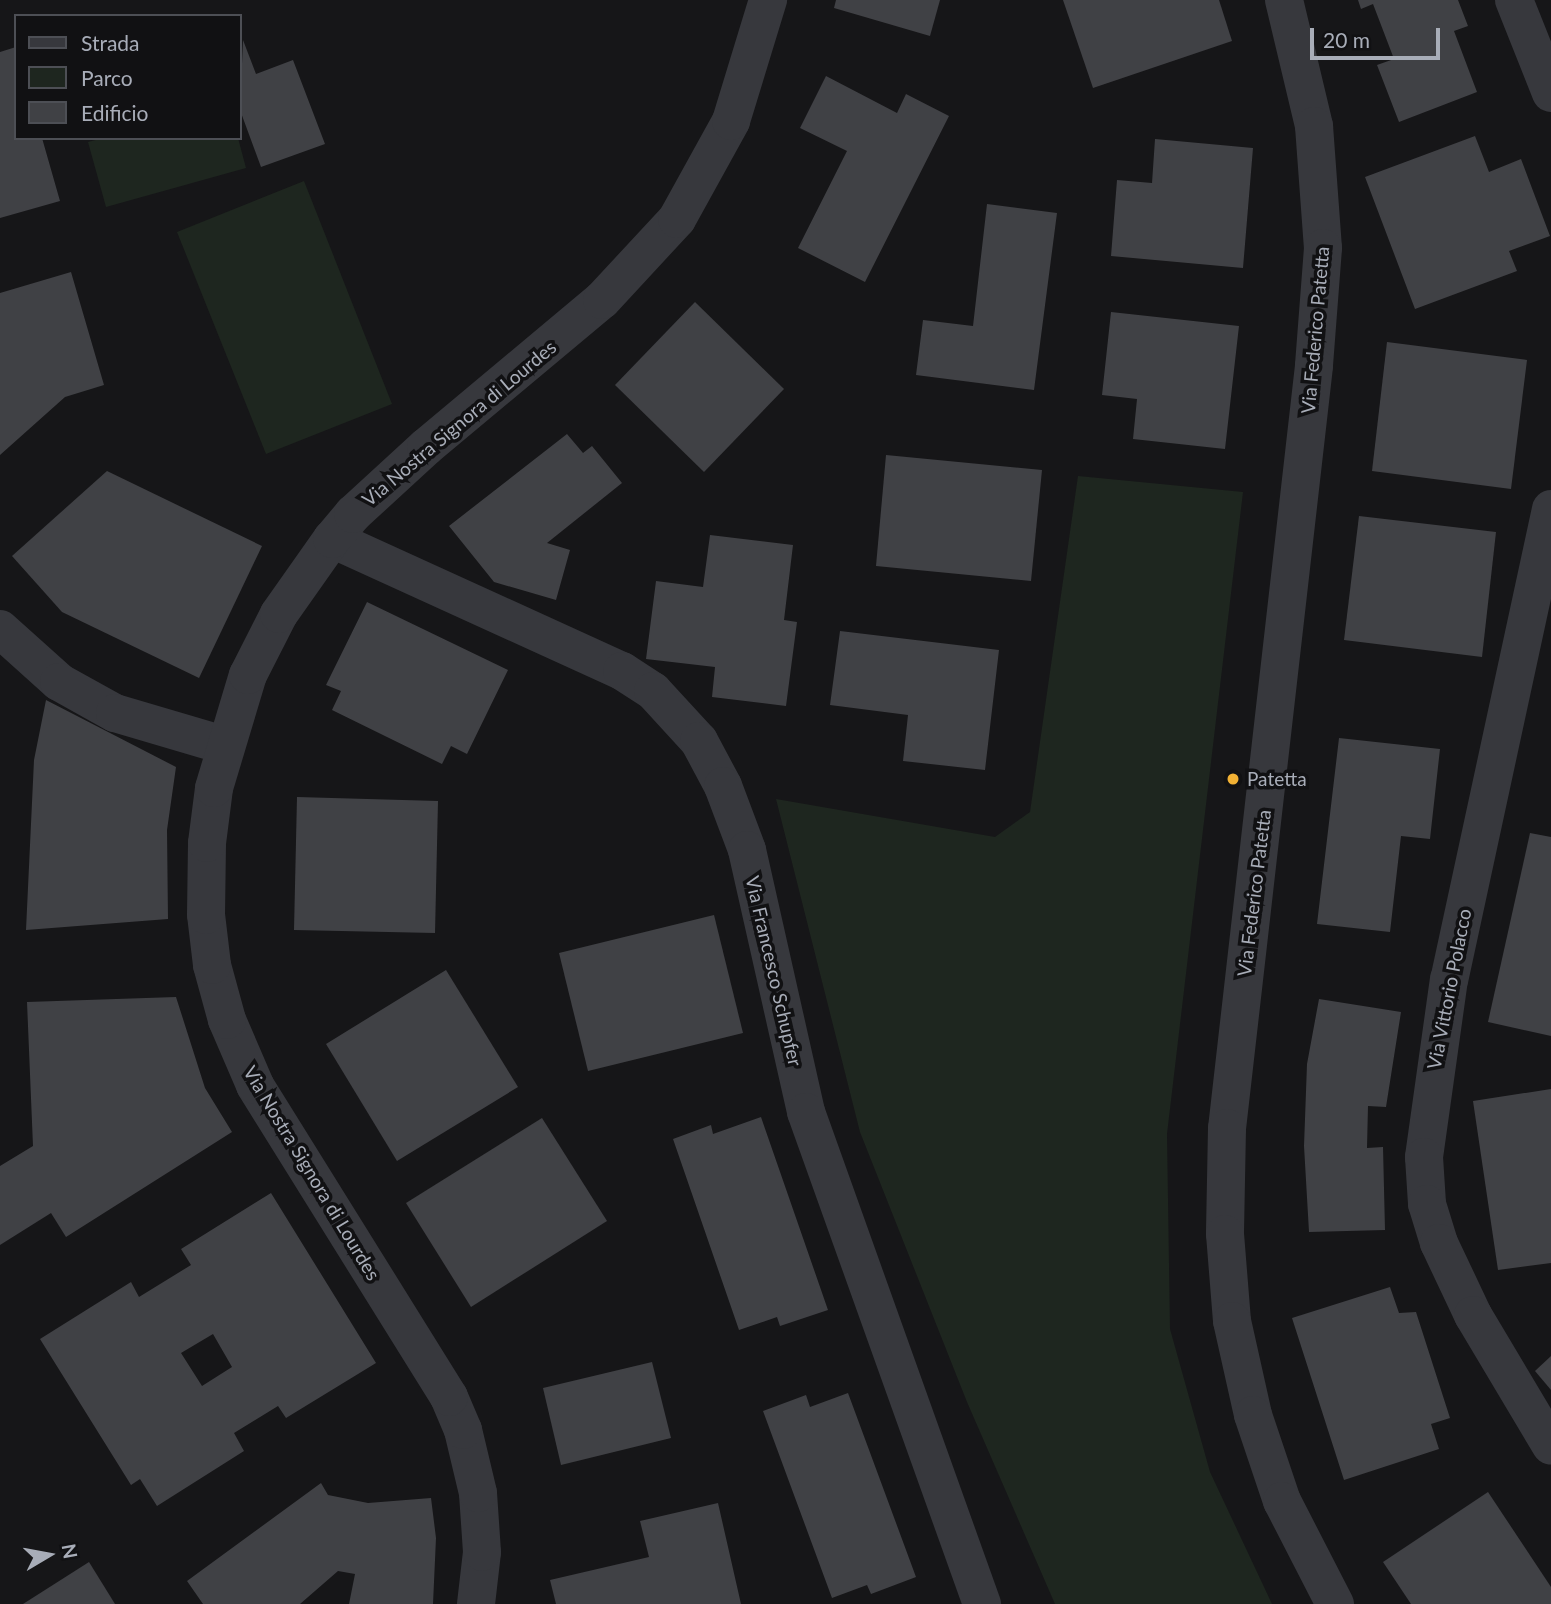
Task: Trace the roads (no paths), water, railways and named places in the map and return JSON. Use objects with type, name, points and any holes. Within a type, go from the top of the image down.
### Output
[{"type":"street","name":"Via Nostra Signora di Lourdes","points":[[476,1604],[482,1552],[478,1493],[463,1430],[449,1397],[255,1085],[219,992],[209,940],[206,865],[224,745],[244,685],[269,634],[332,539],[391,478],[557,340],[660,240],[718,151],[742,93],[768,0]]},
{"type":"street","name":"Via Federico Patetta","points":[[1284,0],[1314,126],[1323,248],[1313,379],[1227,1128],[1225,1234],[1232,1321],[1252,1415],[1282,1502],[1335,1604]]},
{"type":"street","points":[[1514,0],[1551,93]]},
{"type":"street","name":"Via Vittorio Polacco","points":[[1551,509],[1449,979],[1424,1157],[1427,1203],[1439,1243],[1473,1315],[1551,1446]]},
{"type":"street","name":"Via Francesco Schupfer","points":[[332,539],[622,671],[653,691],[699,741],[723,786],[747,850],[806,1112],[982,1604]]},
{"type":"street","points":[[0,629],[59,682],[115,713],[224,745]]},
{"type":"place","name":"Patetta","points":[[1233,779]]}]
